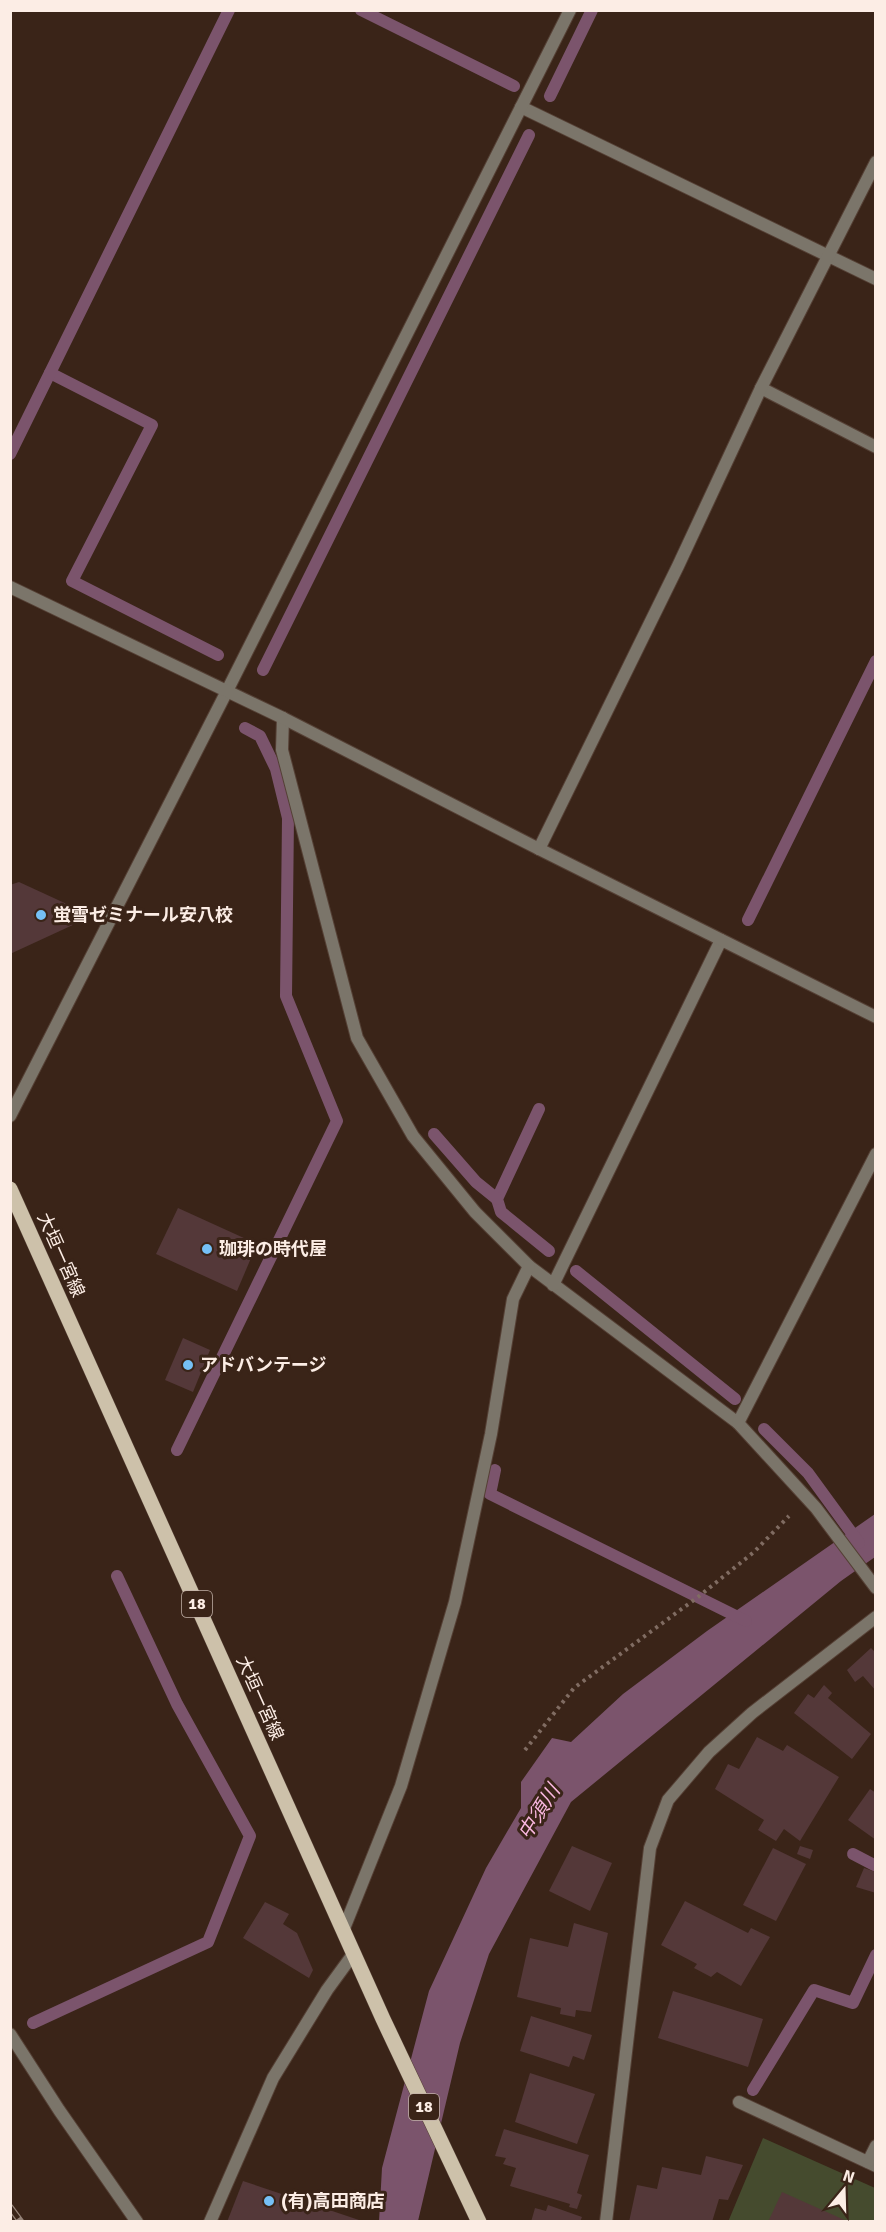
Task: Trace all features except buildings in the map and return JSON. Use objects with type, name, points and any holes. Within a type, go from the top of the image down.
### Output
[{"type":"main road","name":"大垣一宮線","points":[[10,1189],[343,1931],[479,2222]]},
{"type":"street","points":[[10,1116],[570,10]]},
{"type":"street","points":[[521,106],[876,279]]},
{"type":"street","points":[[539,849],[678,566],[761,388],[876,162]]},
{"type":"street","points":[[761,388],[876,447]]},
{"type":"street","points":[[10,587],[283,718],[876,1017]]},
{"type":"street","points":[[283,718],[282,750],[357,1038],[413,1136],[475,1212],[529,1266],[738,1423],[816,1508],[873,1585]]},
{"type":"street","points":[[553,1285],[721,940]]},
{"type":"street","points":[[738,1423],[876,1154]]},
{"type":"street","points":[[343,1931],[401,1786],[455,1602],[491,1434],[513,1299],[529,1266]]},
{"type":"street","points":[[606,2222],[650,1848],[668,1800],[709,1752],[752,1713],[876,1617]]},
{"type":"street","points":[[210,2222],[273,2078],[327,1990],[354,1953]]},
{"type":"street","points":[[10,2034],[136,2222]]},
{"type":"street","points":[[739,2102],[872,2164],[876,2146]]},
{"type":"path","points":[[525,1750],[574,1688],[698,1597],[754,1552],[806,1498]]},
{"type":"green space","points":[[763,2138],[875,2188],[875,2221],[728,2222]]},
{"type":"water","name":"中須川","points":[[875,1514],[875,1557],[841,1581],[571,1802],[489,1954],[460,2043],[418,2221],[379,2222],[382,2168],[429,1991],[486,1868],[521,1808],[521,1782],[552,1738],[571,1742],[623,1694],[707,1631]]},
{"type":"waterway","points":[[10,454],[229,10]]},
{"type":"waterway","points":[[361,10],[514,86]]},
{"type":"waterway","points":[[550,96],[592,10]]},
{"type":"waterway","points":[[263,670],[529,135]]},
{"type":"waterway","points":[[50,373],[152,425],[72,581],[218,655]]},
{"type":"waterway","points":[[748,920],[876,661]]},
{"type":"waterway","points":[[177,1450],[337,1121],[286,996],[288,818],[276,769],[260,736],[245,728]]},
{"type":"waterway","points":[[539,1109],[497,1199],[501,1212],[549,1251]]},
{"type":"waterway","points":[[434,1134],[476,1182],[497,1199]]},
{"type":"waterway","points":[[576,1271],[735,1399]]},
{"type":"waterway","points":[[764,1429],[808,1473],[859,1543]]},
{"type":"waterway","points":[[495,1470],[490,1494],[746,1621]]},
{"type":"waterway","points":[[33,2023],[208,1942],[250,1836],[177,1704],[117,1576]]},
{"type":"waterway","points":[[853,1854],[876,1866]]},
{"type":"waterway","points":[[753,2090],[814,1990],[853,2003],[876,1955]]},
{"type":"railway","points":[[10,2207],[21,2222]]},
{"type":"place","name":"蛍雪ゼミナール安八校","points":[[41,915]]},
{"type":"place","name":"珈琲の時代屋","points":[[207,1249]]},
{"type":"place","name":"アドバンテージ","points":[[188,1365]]},
{"type":"place","name":"(有)高田商店","points":[[269,2201]]}]
